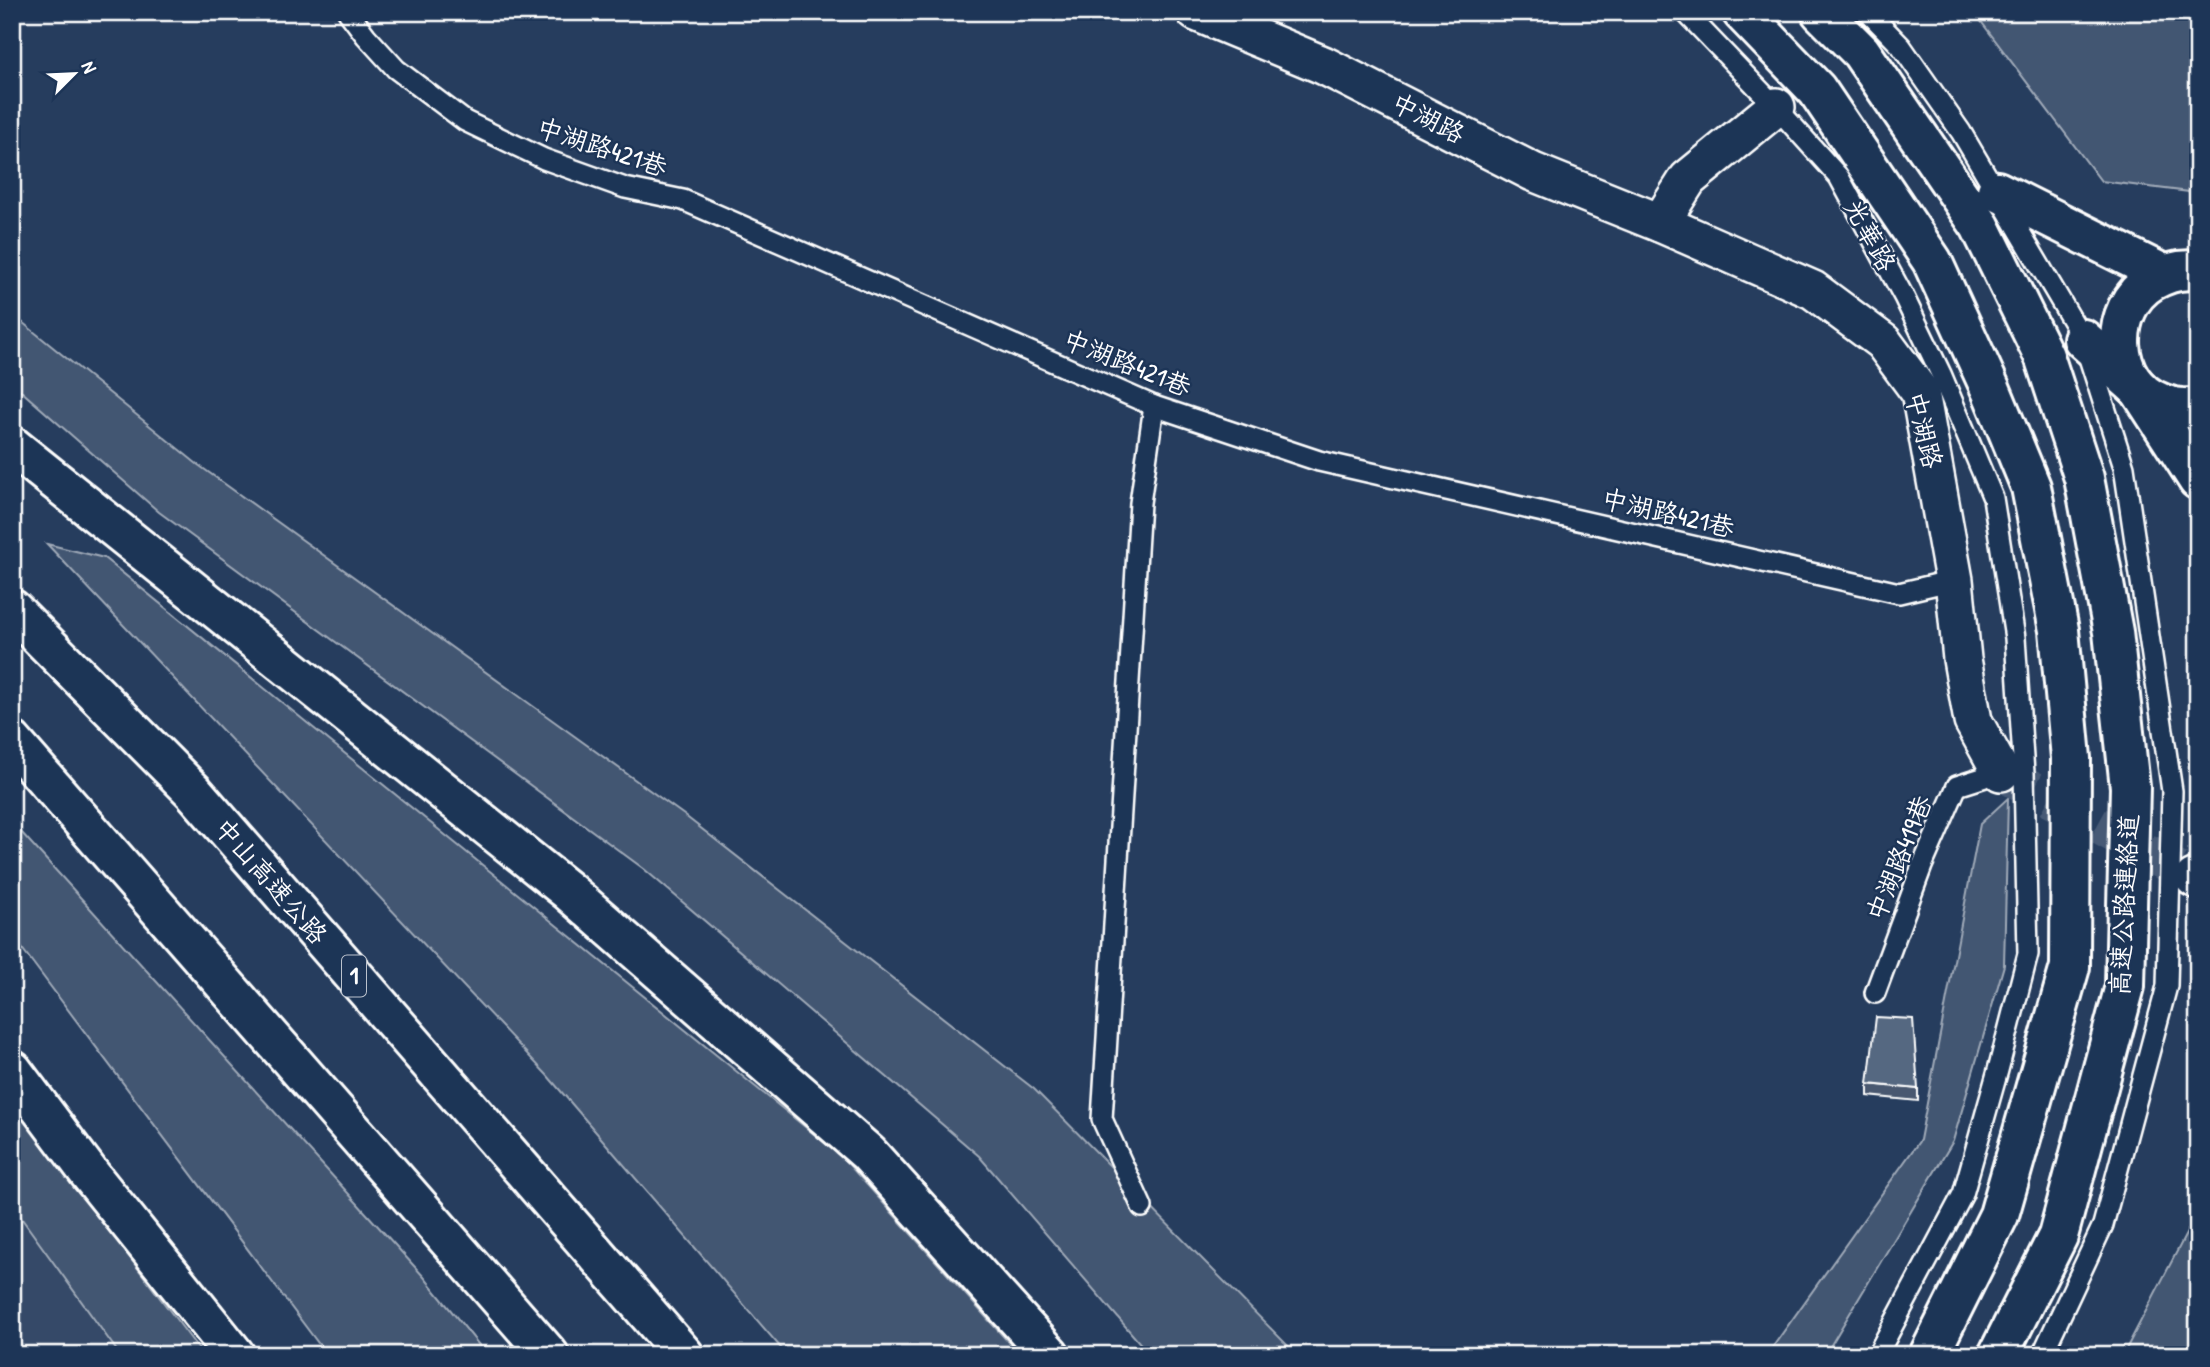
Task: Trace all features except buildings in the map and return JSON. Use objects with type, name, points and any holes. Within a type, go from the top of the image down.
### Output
[{"type":"main road","name":"光華路","points":[[1742,12],[1817,90],[1932,261],[1991,390],[2031,487]]},
{"type":"main road","name":"高速公路連絡道","points":[[1821,12],[1861,52],[1980,226],[2044,356],[2084,478],[2113,632],[2130,787],[2124,986],[2058,1236],[1998,1355]]},
{"type":"main road","points":[[1997,191],[2180,273]]},
{"type":"main road","points":[[2180,273],[2144,286],[2129,303],[2120,325],[2120,348],[2126,370],[2197,477]]},
{"type":"main road","points":[[2084,339],[2158,403],[2181,409],[2198,408]]},
{"type":"main road","points":[[12,446],[567,890],[858,1144],[1051,1355]]},
{"type":"main road","name":"高速公路連絡道","points":[[1929,1355],[1999,1215],[2070,967],[2071,758],[2059,630],[2031,487]]},
{"type":"main road","name":"中山高速公路","points":[[12,609],[194,792],[684,1355]]},
{"type":"main road","points":[[12,741],[549,1355]]},
{"type":"main road","points":[[12,1070],[89,1173],[235,1355]]},
{"type":"street","name":"中湖路","points":[[1196,12],[1323,65],[1533,172],[1660,223],[1813,290],[1883,342],[1920,392],[1954,580],[1962,659],[1973,721],[2001,772]]},
{"type":"street","points":[[1660,223],[1688,179],[1776,107]]},
{"type":"lane","name":"中湖路421巷","points":[[348,12],[396,69],[465,121],[544,159],[625,188],[683,200],[1154,406],[1319,461],[1899,593],[1954,580]]},
{"type":"lane","name":"光華路","points":[[1685,12],[1839,177],[1904,297],[1941,374],[1993,498],[2015,638],[2024,774],[2028,954],[1962,1194],[1877,1355]]},
{"type":"lane","points":[[1868,12],[1901,46],[1961,132],[2084,339],[2124,467],[2172,791],[2166,986],[2103,1225],[2042,1355]]},
{"type":"lane","points":[[1142,1207],[1102,1119],[1140,503],[1154,406]]},
{"type":"lane","name":"中湖路419巷","points":[[1875,993],[1922,866],[1957,786],[2001,772]]},
{"type":"shaded area","points":[[1974,12],[2198,12],[2198,193],[2101,181]]},
{"type":"shaded area","points":[[12,314],[197,464],[684,815],[1034,1089],[1297,1355],[1150,1355],[979,1156],[644,869],[159,512],[12,383]]},
{"type":"shaded area","points":[[47,544],[104,558],[842,1157],[1020,1355],[787,1355],[547,1075]]},
{"type":"shaded area","points":[[2008,798],[2004,965],[1953,1141],[1825,1355],[1767,1355],[1920,1140],[1980,824]]},
{"type":"shaded area","points":[[12,822],[424,1277],[487,1355],[327,1355],[12,935]]},
{"type":"shaded area","points":[[12,1101],[203,1355],[120,1355],[12,1205]]},
{"type":"shaded area","points":[[12,1205],[120,1355],[12,1355]]},
{"type":"shaded area","points":[[2198,1211],[2198,1355],[2123,1355]]},
{"type":"tunnel","points":[[2001,772],[2194,878]]}]
